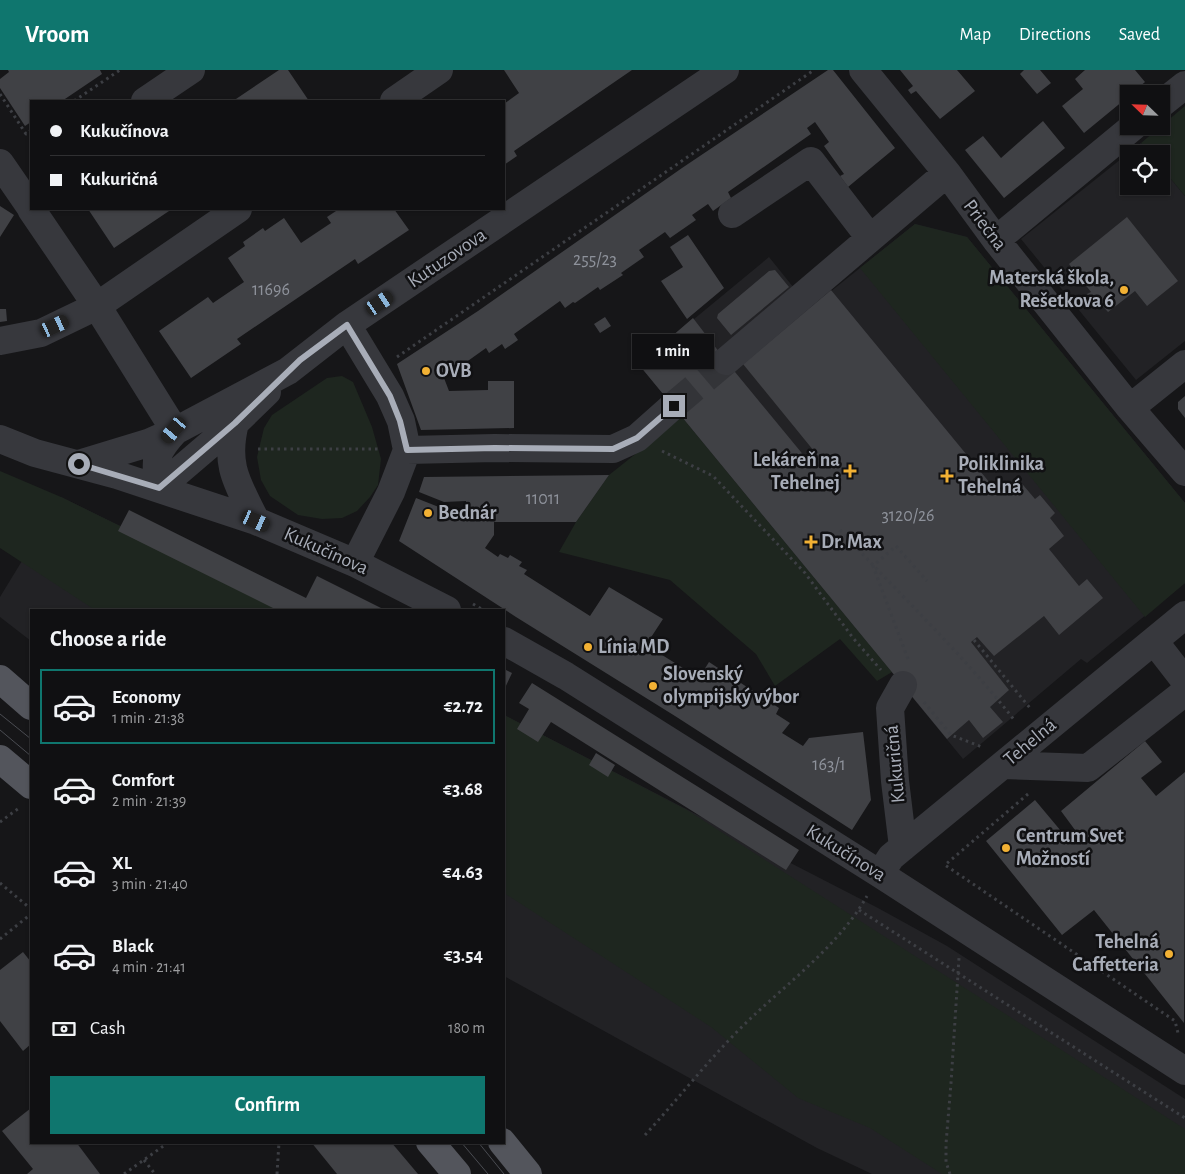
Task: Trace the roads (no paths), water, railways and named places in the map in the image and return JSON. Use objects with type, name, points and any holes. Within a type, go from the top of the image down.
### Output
[{"type":"main road","points":[[0,679],[30,705]]},
{"type":"main road","points":[[0,759],[26,796]]},
{"type":"main road","points":[[432,1144],[457,1174]]},
{"type":"main road","points":[[504,1144],[528,1174]]},
{"type":"street","points":[[146,100],[191,70]]},
{"type":"street","points":[[395,100],[439,70]]},
{"type":"street","name":"Kutuzovova","points":[[79,464],[148,443],[288,371],[347,325],[725,70]]},
{"type":"street","name":"Priečna","points":[[863,70],[947,173],[996,240],[1130,408],[1185,472]]},
{"type":"street","points":[[1170,97],[1185,85]]},
{"type":"street","points":[[996,240],[1123,135]]},
{"type":"street","points":[[732,214],[811,161],[870,238]]},
{"type":"street","points":[[0,163],[28,196]]},
{"type":"street","points":[[726,361],[947,173]]},
{"type":"street","points":[[37,210],[174,430],[161,446],[157,455],[156,469],[159,488]]},
{"type":"street","points":[[0,341],[41,333],[97,306],[237,210]]},
{"type":"street","points":[[347,325],[390,396],[400,421],[391,492],[355,564]]},
{"type":"street","points":[[1130,408],[1185,364]]},
{"type":"street","points":[[159,488],[235,423],[288,371]]},
{"type":"street","points":[[397,450],[495,448],[613,449],[637,438],[674,406]]},
{"type":"street","points":[[235,423],[231,440],[232,470],[256,521]]},
{"type":"street","name":"Kukučínova","points":[[0,439],[35,453],[159,488],[256,521],[355,564],[445,609]]},
{"type":"street","name":"Tehelná","points":[[880,874],[891,857],[1185,615]]},
{"type":"street","points":[[1154,641],[1185,681]]},
{"type":"street","name":"Kukučínova","points":[[505,642],[566,676],[880,874],[1185,1071]]},
{"type":"street","name":"Kukuričná","points":[[903,847],[895,781],[907,690]]},
{"type":"street","points":[[1003,766],[1088,768],[1185,692]]},
{"type":"tunnel","points":[[673,406],[726,361]]},
{"type":"tram line","points":[[0,714],[30,738]]},
{"type":"tram line","points":[[0,730],[30,755]]},
{"type":"tram line","points":[[463,1144],[488,1174]]},
{"type":"tram line","points":[[480,1144],[504,1174]]},
{"type":"place","name":"Materská škola, Rešetkova 6","points":[[1124,290]]},
{"type":"place","name":"OVB","points":[[426,371]]},
{"type":"place","name":"Lekáreň na Tehelnej","points":[[850,471]]},
{"type":"place","name":"Poliklinika Tehelná","points":[[947,476]]},
{"type":"place","name":"Bednár","points":[[428,513]]},
{"type":"place","name":"Dr. Max","points":[[811,542]]},
{"type":"place","name":"Línia MD","points":[[588,647]]},
{"type":"place","name":"Slovenský olympijský výbor","points":[[653,686]]},
{"type":"place","name":"Centrum Svet Možností","points":[[1006,848]]},
{"type":"place","name":"Tehelná Caffetteria","points":[[1169,954]]}]
